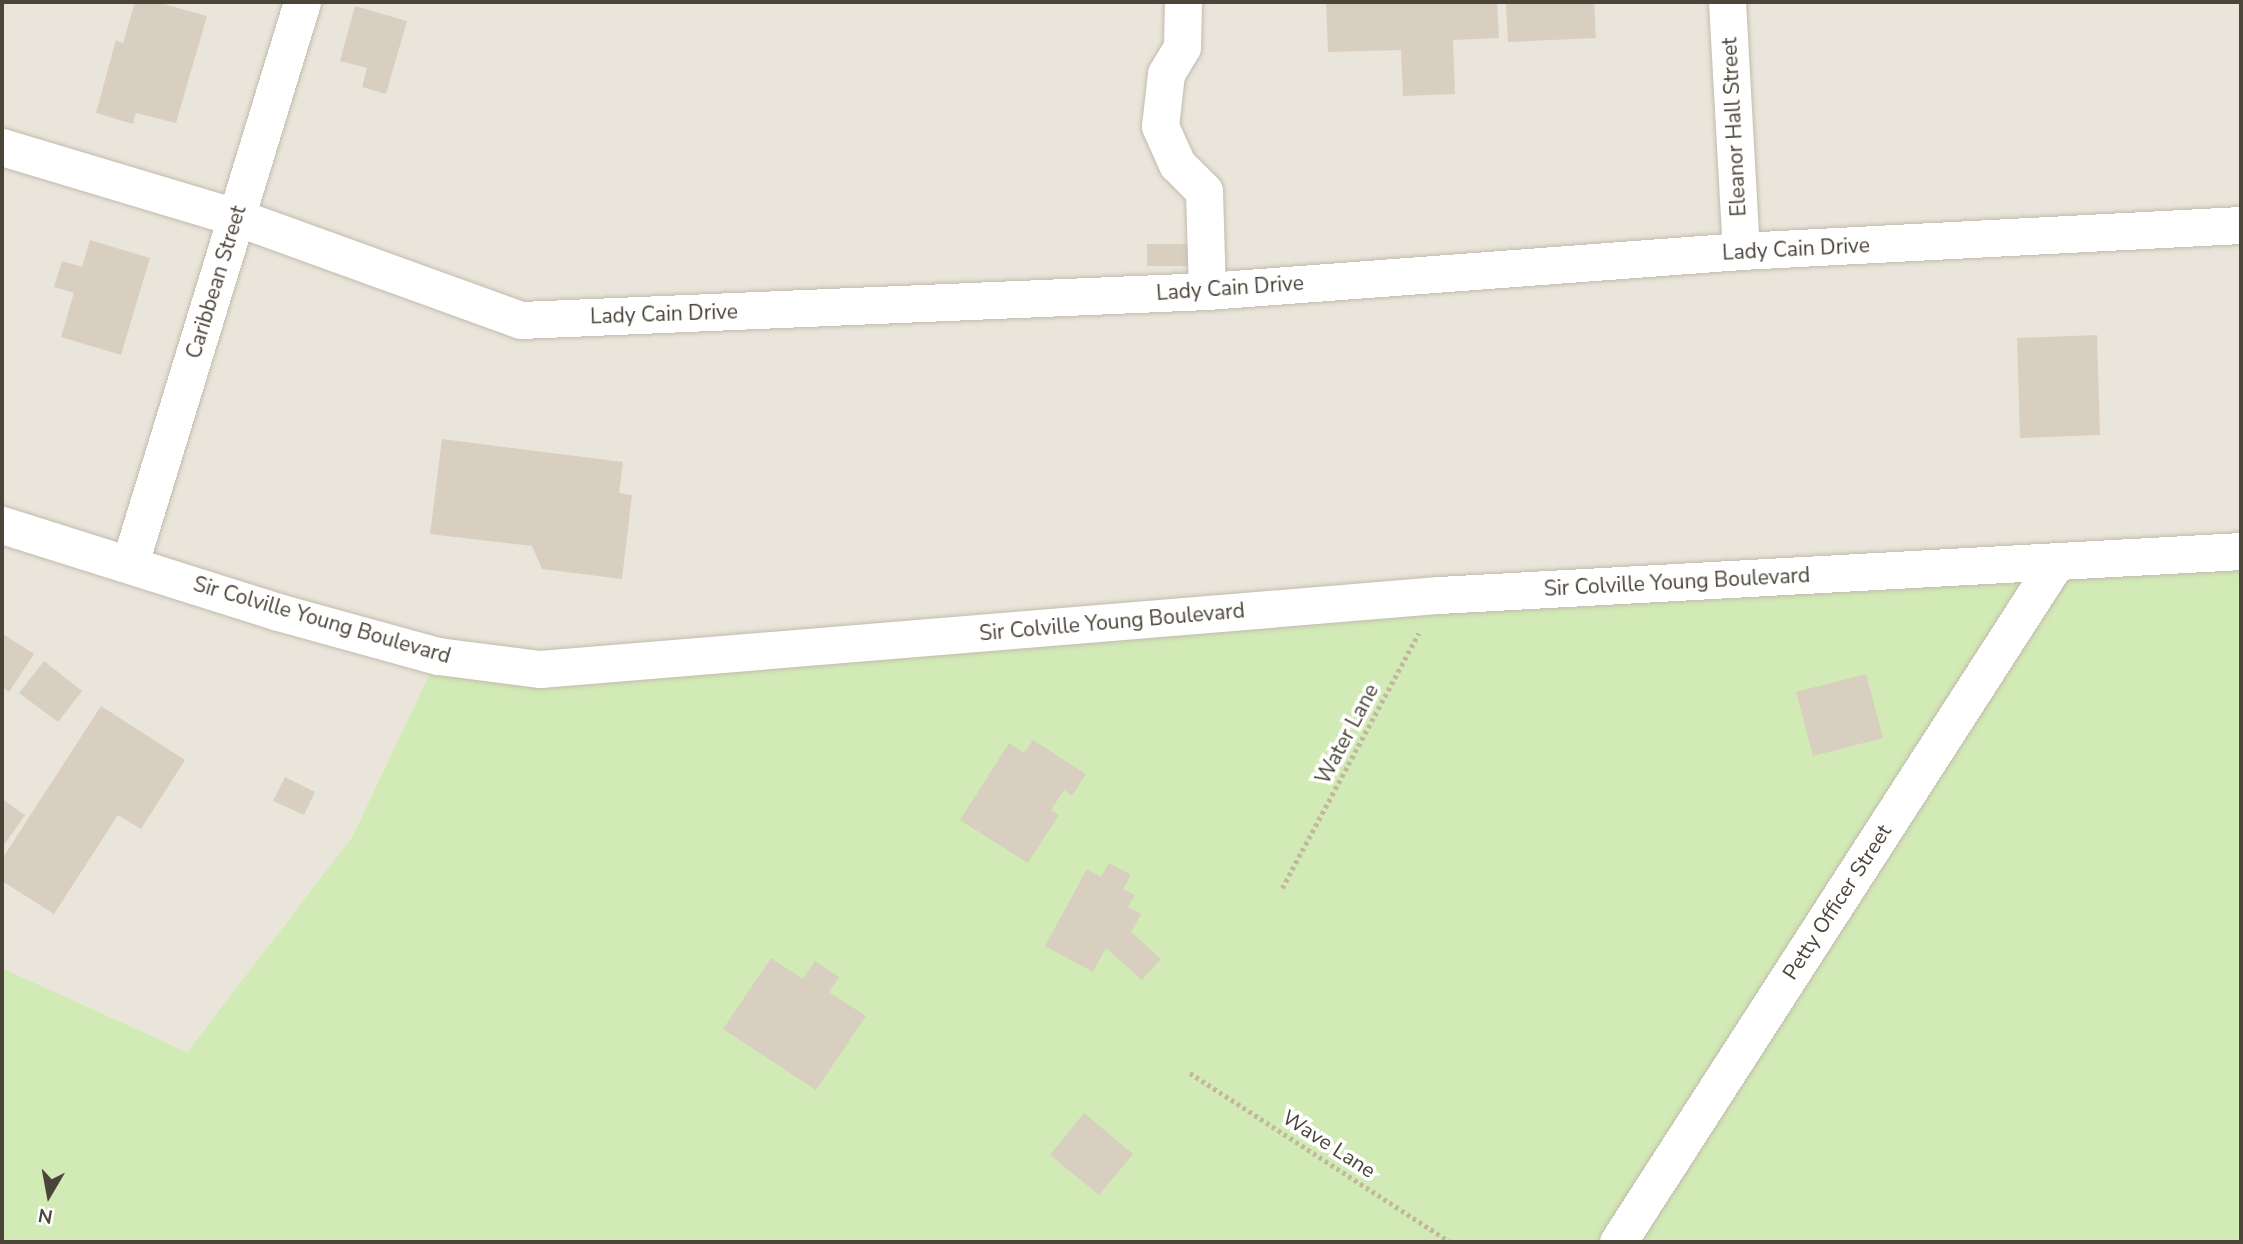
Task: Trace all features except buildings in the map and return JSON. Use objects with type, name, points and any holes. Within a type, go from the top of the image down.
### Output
[{"type":"street","name":"Caribbean Street","points":[[130,563],[302,2]]},
{"type":"street","points":[[1183,2],[1182,47],[1166,74],[1160,126],[1177,164],[1204,191],[1207,291]]},
{"type":"street","name":"Eleanor Hall Street","points":[[1727,2],[1741,251]]},
{"type":"street","name":"Lady Cain Drive","points":[[2,147],[236,217],[521,320],[1207,291],[1741,251],[2241,225]]},
{"type":"street","name":"Sir Colville Young Boulevard","points":[[2,525],[130,563],[278,612],[438,656],[540,669],[1439,595],[2241,551]]},
{"type":"street","name":"Petty Officer Street","points":[[1618,1242],[2056,562]]},
{"type":"path","name":"Water Lane","points":[[1282,888],[1439,595]]},
{"type":"path","name":"Wave Lane","points":[[1190,1073],[1450,1242]]},
{"type":"shaded area","points":[[2,2],[2241,2],[2241,565],[540,669],[438,656],[352,837],[187,1052],[2,968]]},
{"type":"green space","points":[[2241,565],[2241,1242],[2,1242],[2,968],[187,1052],[352,837],[438,656],[540,669],[1439,595]]}]
